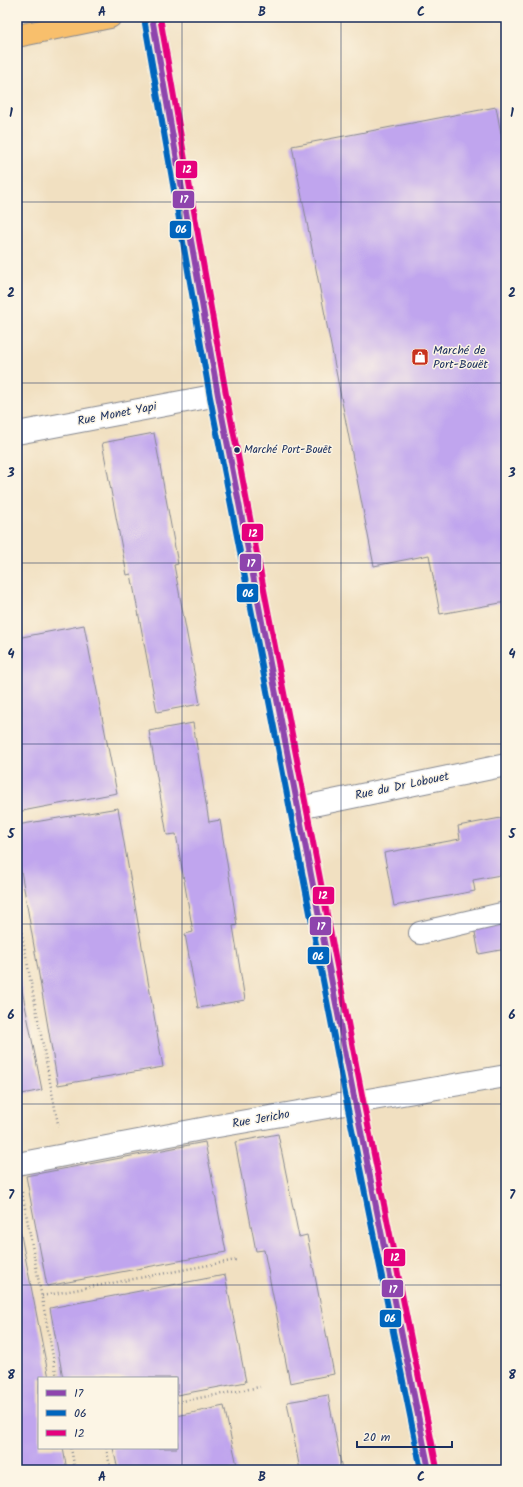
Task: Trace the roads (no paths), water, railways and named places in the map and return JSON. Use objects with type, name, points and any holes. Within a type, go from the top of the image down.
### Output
[{"type":"main road","points":[[17,36],[110,17]]},
{"type":"street","points":[[152,17],[218,394],[355,1102],[429,1470]]},
{"type":"street","name":"Rue Monet Yapi","points":[[18,429],[218,394]]},
{"type":"street","name":"Rue du Dr Lobouet","points":[[299,808],[506,765]]},
{"type":"street","points":[[420,933],[506,913]]},
{"type":"street","name":"Rue Jericho","points":[[17,1164],[506,1076]]},
{"type":"place","name":"Marché de Port-Bouët","points":[[420,357]]},
{"type":"place","name":"Marché Port-Bouët","points":[[237,450]]}]
